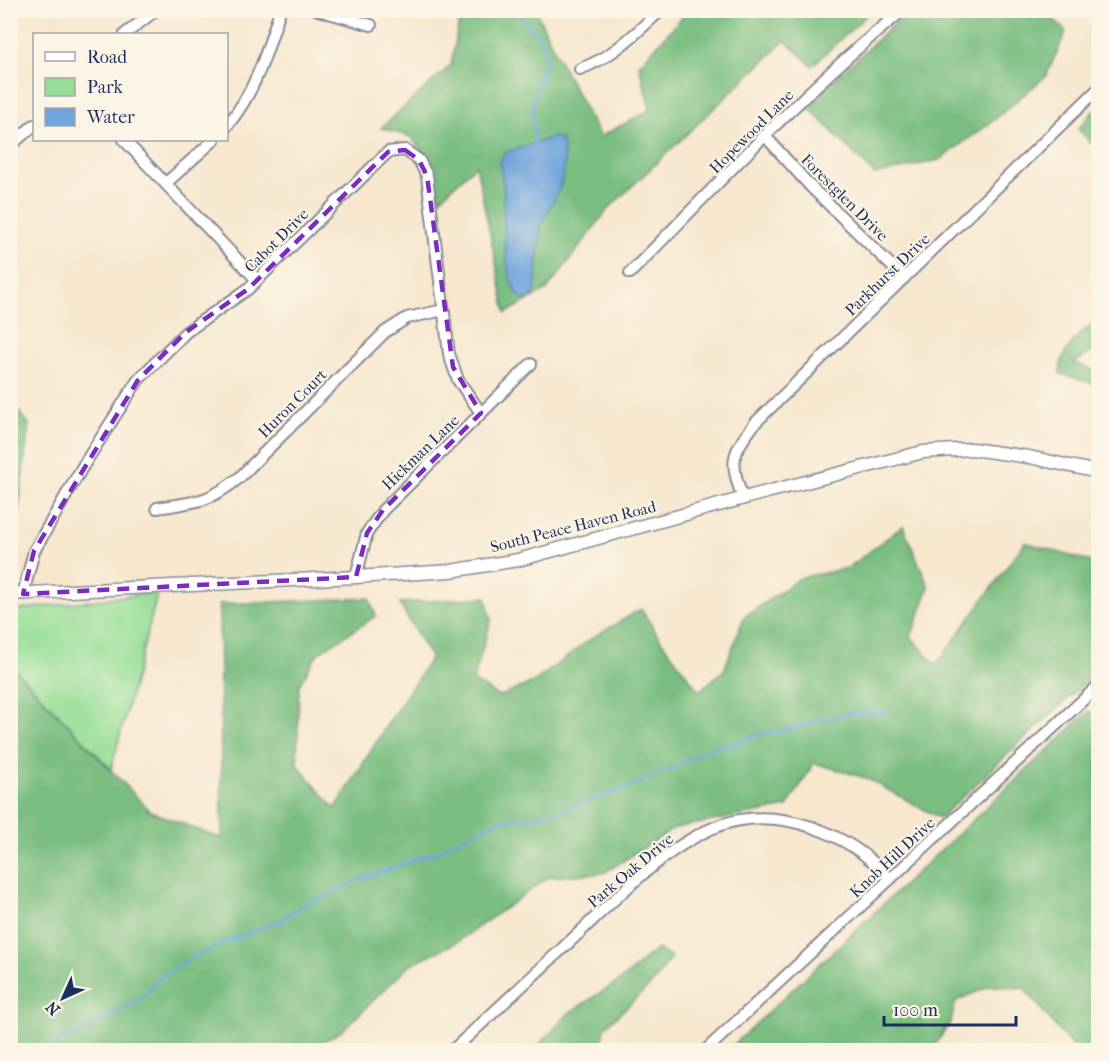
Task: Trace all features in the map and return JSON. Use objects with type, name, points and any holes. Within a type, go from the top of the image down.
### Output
[{"type":"main road","name":"South Peace Haven Road","points":[[17,594],[452,571],[519,560],[923,452],[972,449],[1029,457],[1098,472]]},
{"type":"street","points":[[126,33],[156,10]]},
{"type":"street","points":[[228,125],[237,115],[264,63],[280,10]]},
{"type":"street","points":[[318,10],[371,25]]},
{"type":"street","points":[[580,69],[597,63],[619,48],[661,10]]},
{"type":"street","name":"Hopewood Lane","points":[[630,273],[765,136],[857,48],[897,15]]},
{"type":"street","name":"Parkhurst Drive","points":[[743,499],[733,466],[737,447],[756,422],[1098,89]]},
{"type":"street","points":[[10,147],[33,126]]},
{"type":"street","name":"Forestglen Drive","points":[[765,136],[811,187],[904,278]]},
{"type":"street","points":[[125,141],[257,280]]},
{"type":"street","points":[[166,183],[213,141]]},
{"type":"street","name":"Cabot Drive","points":[[17,594],[34,551],[83,466],[138,380],[186,332],[248,290],[388,152],[405,150],[419,160],[427,176],[453,368],[465,393],[481,413]]},
{"type":"street","name":"Huron Court","points":[[157,508],[202,501],[221,492],[239,478],[385,332],[407,318],[444,310]]},
{"type":"street","name":"Hickman Lane","points":[[356,577],[367,533],[383,510],[531,364]]},
{"type":"street","name":"Knob Hill Drive","points":[[706,1050],[1098,686]]},
{"type":"street","name":"Park Oak Drive","points":[[453,1050],[627,888],[680,846],[708,830],[739,820],[760,819],[800,824],[835,835],[857,848],[874,861],[890,879]]},
{"type":"highlighted area","points":[[405,150],[419,160],[427,176],[453,367],[481,413],[383,510],[367,533],[356,577],[23,594],[34,551],[138,380],[186,332],[248,289],[388,152]]},
{"type":"green space","points":[[461,11],[536,11],[600,137],[650,110],[639,65],[688,11],[871,11],[812,66],[785,41],[608,209],[547,290],[506,313],[476,165],[440,199],[432,164],[411,137],[381,128],[451,65]]},
{"type":"green space","points":[[908,11],[1045,11],[1066,32],[1046,76],[989,124],[939,160],[875,175],[809,108],[824,89]]},
{"type":"green space","points":[[1094,110],[1098,116],[1098,150],[1078,129]]},
{"type":"green space","points":[[1098,321],[1098,348],[1074,363],[1098,372],[1098,385],[1060,374],[1063,358],[1072,343],[1084,330]]},
{"type":"green space","points":[[11,402],[29,424],[11,573]]},
{"type":"green space","points":[[903,526],[929,587],[911,637],[936,665],[1025,542],[1098,564],[1098,670],[940,818],[866,778],[814,763],[787,807],[675,828],[604,873],[549,877],[457,942],[411,964],[342,1031],[308,1050],[11,1050],[10,665],[150,811],[222,839],[219,604],[369,598],[376,616],[318,653],[299,685],[297,764],[335,809],[431,658],[399,603],[486,597],[491,620],[473,681],[500,697],[535,681],[592,638],[641,609],[662,642],[699,691],[724,670],[744,617],[800,578],[848,568]]},
{"type":"green space","points":[[158,592],[111,769],[11,665],[11,611]]},
{"type":"green space","points":[[1089,711],[1098,719],[1098,1050],[1075,1050],[1024,988],[990,986],[956,1001],[951,1021],[932,1050],[728,1050]]},
{"type":"green space","points":[[657,949],[671,957],[656,980],[605,1027],[601,1050],[534,1050],[570,1012],[621,980]]},
{"type":"water","points":[[553,137],[561,139],[564,154],[563,177],[542,223],[534,294],[532,298],[522,298],[515,290],[506,257],[504,195],[500,162],[505,153]]},
{"type":"waterway","points":[[516,10],[543,42],[545,60],[533,106],[534,147]]},
{"type":"waterway","points":[[42,1050],[96,1024],[144,997],[157,980],[185,961],[282,920],[292,912],[361,879],[439,851],[499,820],[525,818],[572,808],[648,779],[713,748],[736,743],[759,734],[783,731],[848,714],[886,712]]},
{"type":"waterway","points":[[10,1049],[26,1050]]}]
